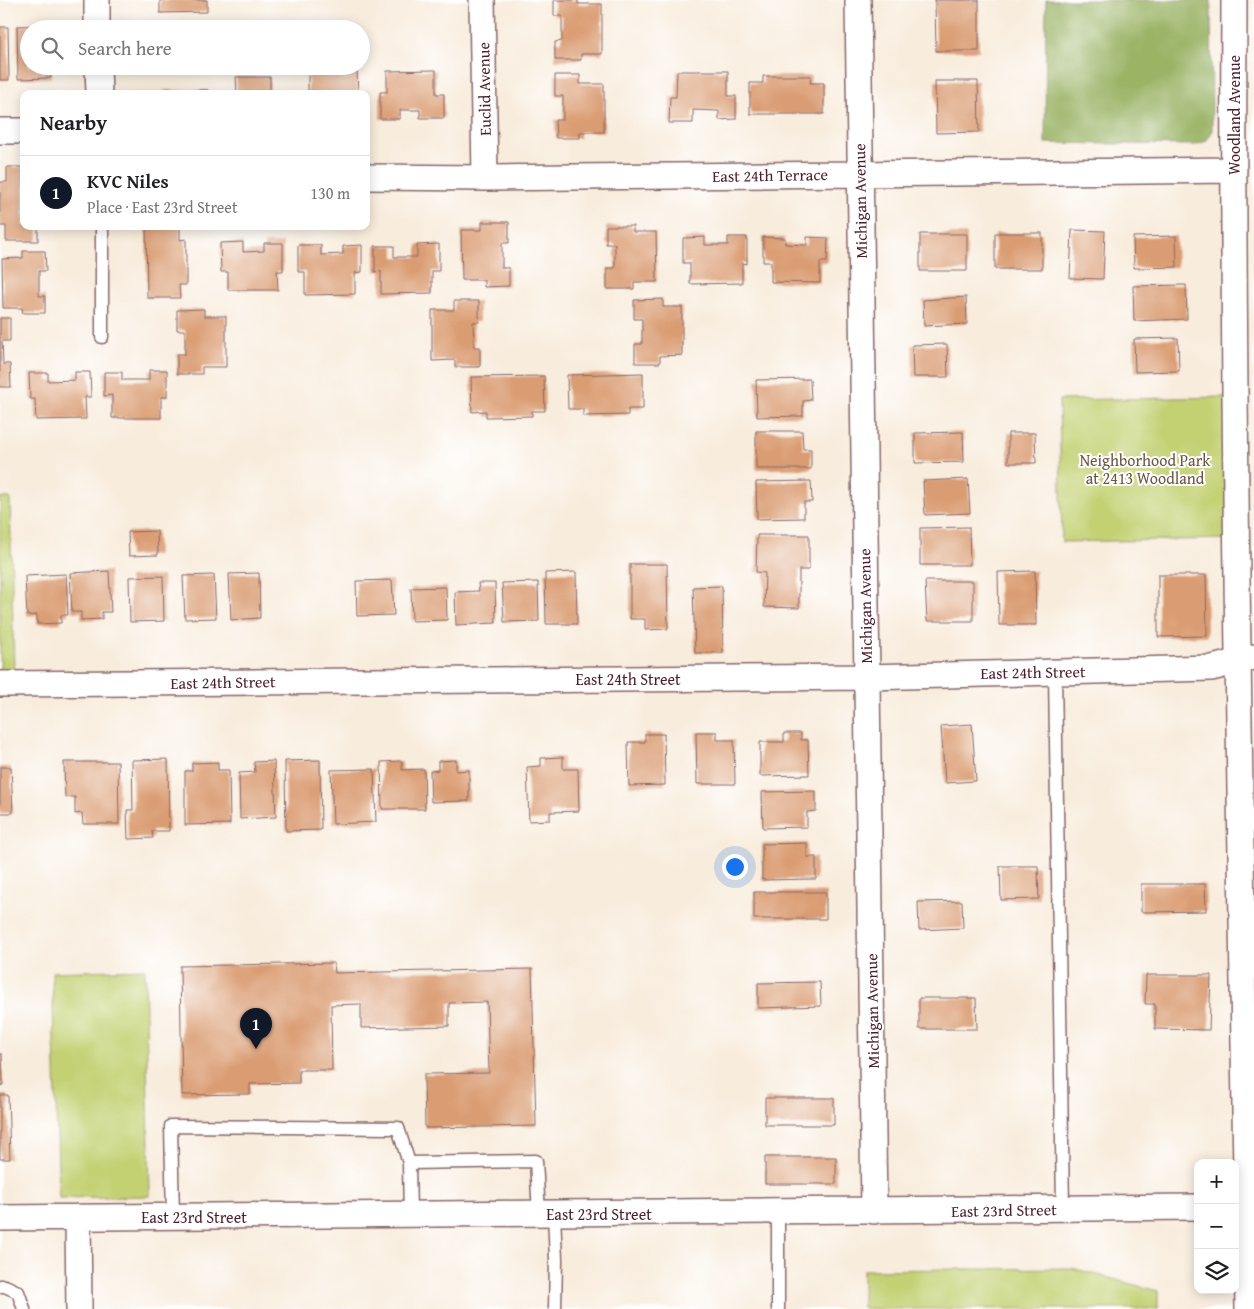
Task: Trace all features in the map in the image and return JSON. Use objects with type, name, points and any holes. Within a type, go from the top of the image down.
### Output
[{"type":"street","points":[[97,0],[98,20]]},
{"type":"street","name":"Euclid Avenue","points":[[482,0],[485,178]]},
{"type":"street","name":"Michigan Avenue","points":[[858,0],[874,1212]]},
{"type":"street","name":"Woodland Avenue","points":[[1234,0],[1244,144],[1234,170],[1246,659],[1241,1207],[1248,1309]]},
{"type":"street","points":[[98,75],[99,90]]},
{"type":"street","points":[[0,131],[20,131]]},
{"type":"street","name":"East 24th Terrace","points":[[370,177],[485,178],[1234,170]]},
{"type":"street","name":"East 24th Street","points":[[0,684],[866,677],[1212,668],[1246,659]]},
{"type":"street","name":"East 23rd Street","points":[[0,1218],[1194,1208]]},
{"type":"street","points":[[78,1217],[79,1309]]},
{"type":"lane","points":[[102,230],[102,338]]},
{"type":"lane","points":[[1055,672],[1063,1209]]},
{"type":"lane","points":[[173,1217],[170,1126],[398,1128],[409,1163],[410,1215]]},
{"type":"lane","points":[[409,1163],[536,1161],[556,1260],[555,1309]]},
{"type":"lane","points":[[778,1212],[778,1309]]},
{"type":"lane","points":[[0,1286],[5,1286],[18,1292],[24,1309]]},
{"type":"green space","points":[[1046,0],[1211,0],[1212,132],[1206,141],[1195,145],[1045,143]]},
{"type":"green space","name":"Neighborhood Park at 2413 Woodland","points":[[1229,397],[1231,539],[1062,542],[1059,400]]},
{"type":"green space","points":[[0,498],[10,498],[14,674],[0,674]]},
{"type":"green space","points":[[145,969],[150,1196],[59,1198],[52,972]]},
{"type":"green space","points":[[1072,1268],[1158,1291],[1158,1309],[863,1309],[863,1270]]},
{"type":"building","points":[[160,0],[207,0],[207,12],[160,13]]},
{"type":"building","points":[[554,0],[578,0],[578,4],[602,4],[602,54],[581,54],[581,60],[555,60],[555,42],[562,41],[562,16],[554,16]]},
{"type":"building","points":[[935,0],[979,0],[979,51],[936,51]]},
{"type":"building","points":[[17,26],[20,26],[20,75],[51,75],[51,78],[18,79]]},
{"type":"building","points":[[0,27],[8,27],[9,80],[0,80]]},
{"type":"building","points":[[436,70],[436,94],[444,94],[444,118],[420,118],[420,110],[400,110],[400,119],[380,119],[380,92],[387,92],[387,71]]},
{"type":"building","points":[[677,71],[728,71],[728,96],[736,96],[736,119],[719,120],[719,111],[693,110],[693,123],[669,123],[670,97],[676,97]]},
{"type":"building","points":[[308,75],[357,75],[358,90],[308,90]]},
{"type":"building","points":[[555,75],[580,75],[580,84],[604,84],[604,132],[580,132],[580,138],[556,138],[555,120],[563,120],[563,96],[555,96]]},
{"type":"building","points":[[763,76],[811,76],[810,83],[824,83],[824,114],[750,114],[750,83],[763,83]]},
{"type":"building","points":[[236,77],[270,77],[270,90],[237,90]]},
{"type":"building","points":[[935,81],[978,81],[979,132],[936,133]]},
{"type":"building","points":[[7,167],[20,167],[20,230],[38,230],[38,241],[6,241],[6,226],[0,226],[0,182],[7,182]]},
{"type":"building","points":[[482,222],[509,222],[509,243],[502,243],[502,268],[509,268],[509,286],[484,287],[484,280],[462,280],[461,230],[482,230]]},
{"type":"building","points":[[606,226],[633,226],[633,232],[656,232],[657,282],[634,282],[634,289],[607,289],[607,268],[615,268],[615,244],[606,244]]},
{"type":"building","points":[[146,230],[180,230],[180,240],[186,239],[186,285],[179,285],[180,298],[147,298]]},
{"type":"building","points":[[1072,230],[1105,231],[1103,279],[1070,278]]},
{"type":"building","points":[[995,233],[1042,233],[1042,269],[995,269]]},
{"type":"building","points":[[920,234],[967,234],[967,271],[920,271]]},
{"type":"building","points":[[1176,236],[1177,267],[1134,268],[1133,237]]},
{"type":"building","points":[[705,237],[705,245],[728,245],[728,237],[747,237],[747,264],[742,263],[742,283],[690,284],[690,263],[683,263],[683,238]]},
{"type":"building","points":[[763,237],[785,238],[785,244],[807,245],[807,237],[828,238],[827,262],[820,262],[820,283],[771,282],[771,262],[763,262]]},
{"type":"building","points":[[243,242],[243,252],[264,251],[264,243],[283,243],[283,271],[277,271],[278,290],[228,290],[228,272],[221,272],[220,243]]},
{"type":"building","points":[[439,244],[439,271],[432,271],[432,293],[381,294],[381,271],[375,272],[375,246],[394,246],[394,257],[417,257],[417,245]]},
{"type":"building","points":[[298,245],[321,245],[321,255],[343,254],[343,246],[362,245],[362,272],[355,273],[355,294],[305,295],[305,272],[298,272]]},
{"type":"building","points":[[23,251],[45,251],[46,271],[39,271],[39,296],[45,296],[45,313],[23,313],[22,308],[3,308],[2,259],[23,258]]},
{"type":"building","points":[[1186,285],[1187,319],[1134,321],[1133,286]]},
{"type":"building","points":[[966,297],[967,324],[924,326],[923,300]]},
{"type":"building","points":[[663,299],[663,307],[682,307],[682,355],[660,356],[660,363],[635,363],[635,344],[642,344],[642,319],[634,319],[634,300]]},
{"type":"building","points":[[454,301],[479,301],[479,322],[473,322],[474,347],[480,347],[480,367],[455,367],[455,360],[432,361],[432,310],[454,310]]},
{"type":"building","points":[[204,309],[204,316],[226,316],[226,367],[202,367],[202,374],[177,374],[177,354],[185,354],[185,330],[177,330],[177,310]]},
{"type":"building","points":[[0,318],[10,318],[10,341],[2,341],[3,364],[10,364],[11,387],[0,387]]},
{"type":"building","points":[[1178,338],[1179,371],[1135,372],[1134,339]]},
{"type":"building","points":[[947,344],[948,377],[913,377],[912,345]]},
{"type":"building","points":[[149,370],[167,370],[167,397],[161,397],[161,418],[112,418],[112,395],[104,396],[104,372],[122,372],[122,380],[149,380]]},
{"type":"building","points":[[75,372],[90,372],[91,397],[85,397],[86,419],[36,420],[35,399],[30,399],[29,373],[48,373],[48,381],[75,380]]},
{"type":"building","points":[[643,373],[643,409],[628,409],[628,415],[583,416],[583,409],[568,409],[567,375]]},
{"type":"building","points":[[544,376],[545,411],[532,411],[532,416],[486,417],[486,411],[472,412],[471,377]]},
{"type":"building","points":[[810,379],[811,400],[803,401],[803,416],[757,417],[756,380]]},
{"type":"building","points":[[756,431],[802,431],[803,449],[811,449],[811,469],[756,469]]},
{"type":"building","points":[[963,432],[964,462],[915,463],[915,433]]},
{"type":"building","points":[[1008,433],[1035,433],[1036,463],[1008,463]]},
{"type":"building","points":[[968,479],[970,513],[925,515],[923,481]]},
{"type":"building","points":[[811,481],[812,502],[804,502],[804,518],[757,519],[756,482]]},
{"type":"building","points":[[969,527],[970,565],[920,565],[920,528]]},
{"type":"building","points":[[157,531],[158,555],[129,556],[128,532]]},
{"type":"building","points":[[757,535],[809,535],[809,570],[799,570],[799,608],[764,607],[765,573],[756,572]]},
{"type":"building","points":[[630,564],[667,564],[668,629],[645,630],[645,619],[630,619]]},
{"type":"building","points":[[109,571],[111,612],[102,612],[102,619],[81,620],[81,612],[72,612],[70,573]]},
{"type":"building","points":[[1035,571],[1036,625],[999,625],[998,572]]},
{"type":"building","points":[[576,572],[577,624],[546,624],[545,573]]},
{"type":"building","points":[[259,573],[260,618],[231,620],[229,574]]},
{"type":"building","points":[[66,574],[68,615],[61,615],[61,623],[37,624],[37,615],[27,616],[25,576]]},
{"type":"building","points":[[214,575],[216,618],[185,619],[183,576]]},
{"type":"building","points":[[1158,575],[1206,575],[1207,636],[1158,637]]},
{"type":"building","points":[[163,576],[164,621],[130,622],[129,577]]},
{"type":"building","points":[[392,580],[394,615],[357,616],[356,581]]},
{"type":"building","points":[[925,581],[973,581],[973,621],[927,621]]},
{"type":"building","points":[[538,582],[539,621],[504,622],[502,583]]},
{"type":"building","points":[[478,583],[495,583],[496,623],[456,625],[455,592],[479,591]]},
{"type":"building","points":[[722,586],[723,653],[695,653],[693,587]]},
{"type":"building","points":[[446,587],[447,620],[412,621],[411,588]]},
{"type":"building","points":[[972,724],[976,781],[945,783],[941,726]]},
{"type":"building","points":[[696,732],[717,732],[717,740],[734,740],[735,784],[697,784]]},
{"type":"building","points":[[784,733],[801,733],[801,740],[808,740],[809,775],[760,776],[760,742],[784,742]]},
{"type":"building","points":[[645,734],[664,734],[665,785],[629,786],[628,742],[645,742]]},
{"type":"building","points":[[563,757],[563,769],[578,769],[579,811],[550,812],[550,820],[529,821],[527,767],[541,766],[541,758]]},
{"type":"building","points":[[168,759],[169,831],[152,831],[153,838],[128,839],[127,810],[133,810],[132,760]]},
{"type":"building","points":[[320,760],[321,830],[286,831],[285,761]]},
{"type":"building","points":[[456,760],[456,771],[469,770],[469,801],[431,802],[430,771],[438,770],[438,761]]},
{"type":"building","points":[[274,761],[276,817],[240,819],[239,773],[255,772],[254,762]]},
{"type":"building","points":[[402,761],[402,770],[424,769],[425,809],[382,809],[381,762]]},
{"type":"building","points":[[64,762],[118,762],[119,824],[83,824],[82,813],[75,814],[75,797],[65,797]]},
{"type":"building","points":[[218,762],[218,770],[229,770],[230,824],[185,825],[185,771],[192,771],[192,763]]},
{"type":"building","points":[[0,767],[11,767],[13,813],[0,813]]},
{"type":"building","points":[[374,769],[376,822],[333,824],[331,770]]},
{"type":"building","points":[[816,791],[816,811],[807,812],[807,827],[763,828],[762,792]]},
{"type":"building","points":[[807,843],[807,857],[816,857],[816,879],[762,880],[762,844]]},
{"type":"building","points":[[1000,866],[1038,866],[1039,899],[1001,900]]},
{"type":"building","points":[[1141,884],[1205,884],[1206,911],[1141,912]]},
{"type":"building","points":[[754,892],[826,892],[826,919],[754,919]]},
{"type":"building","points":[[962,901],[963,928],[919,930],[918,902]]},
{"type":"building","points":[[334,963],[335,973],[532,969],[536,1126],[425,1128],[424,1074],[489,1073],[487,1002],[449,1003],[449,1026],[361,1028],[361,1004],[331,1005],[332,1070],[299,1070],[299,1083],[250,1084],[250,1094],[182,1095],[180,966]]},
{"type":"building","points":[[1146,975],[1211,975],[1209,1030],[1155,1029],[1155,1004],[1145,1004]]},
{"type":"building","points":[[820,982],[821,1006],[758,1008],[758,983]]},
{"type":"building","points":[[919,998],[976,998],[977,1029],[919,1029]]},
{"type":"building","points":[[0,1054],[2,1054],[3,1085],[0,1086]]},
{"type":"building","points":[[0,1095],[8,1095],[10,1159],[0,1159]]},
{"type":"building","points":[[765,1098],[834,1098],[834,1125],[765,1125]]},
{"type":"building","points":[[765,1157],[836,1157],[836,1184],[765,1184]]},
{"type":"place","name":"KVC Niles","points":[[256,1049]]}]
